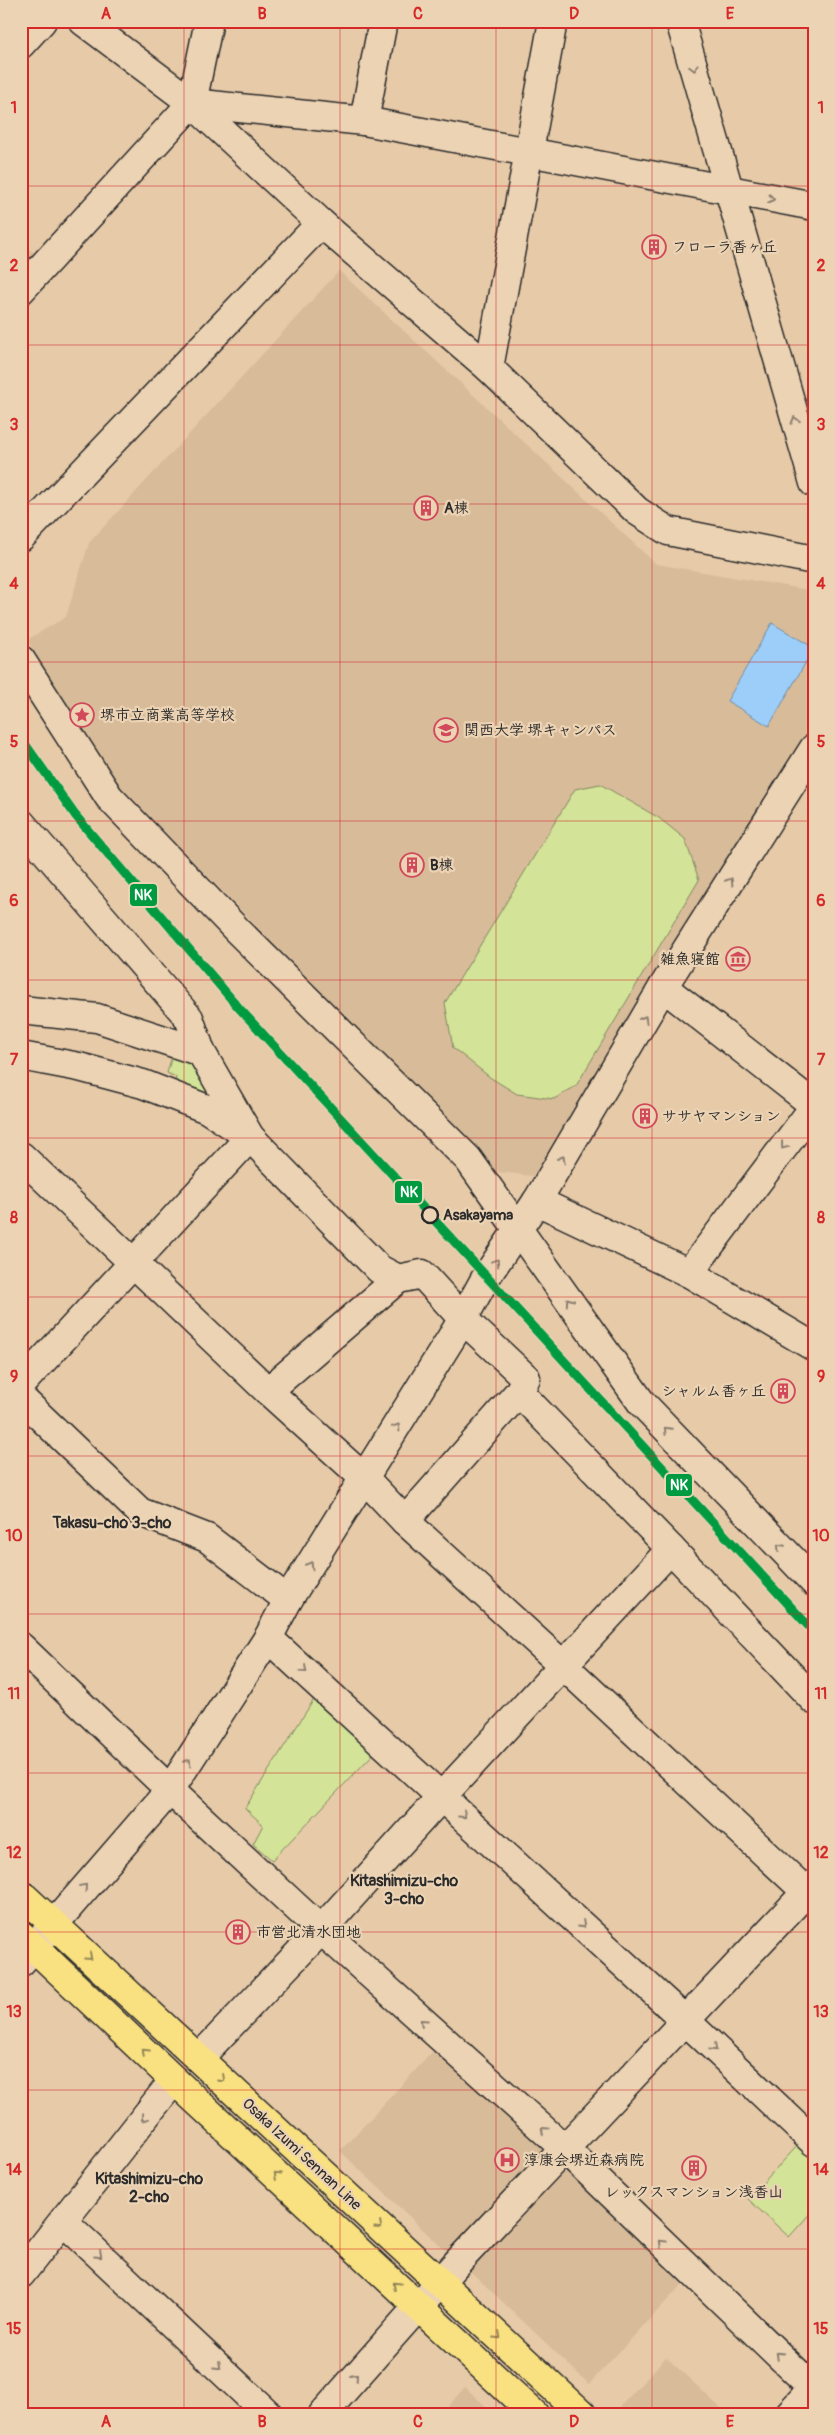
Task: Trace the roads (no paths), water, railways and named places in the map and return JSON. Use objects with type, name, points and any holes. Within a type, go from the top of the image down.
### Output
[{"type":"main road","name":"Osaka Izumi Sennan Line","points":[[21,1894],[582,2414]]},
{"type":"main road","points":[[26,1948],[174,2080],[419,2305],[534,2414]]},
{"type":"street","points":[[21,44],[42,21]]},
{"type":"street","points":[[83,21],[192,102],[321,223],[489,368],[637,511],[668,531],[814,560]]},
{"type":"street","points":[[21,290],[192,102],[208,21]]},
{"type":"street","points":[[364,121],[383,21]]},
{"type":"street","points":[[489,368],[553,21]]},
{"type":"street","points":[[680,21],[814,483]]},
{"type":"street","points":[[192,102],[364,121],[729,192],[814,206]]},
{"type":"street","points":[[21,537],[321,223]]},
{"type":"street","points":[[21,660],[108,797],[236,930],[468,1159],[641,1402],[814,1582]]},
{"type":"street","points":[[26,1948],[53,1924],[170,1790],[268,1638],[288,1600],[365,1479],[463,1319],[486,1277],[537,1201],[663,987],[814,748]]},
{"type":"street","points":[[21,823],[189,1018],[201,1052],[250,1137]]},
{"type":"street","points":[[663,987],[814,1106],[689,1273]]},
{"type":"street","points":[[21,1010],[97,1018],[201,1052]]},
{"type":"street","points":[[21,1056],[79,1066],[142,1084],[207,1109],[250,1137],[379,1269],[398,1279]]},
{"type":"street","points":[[21,1384],[250,1137]]},
{"type":"street","points":[[21,1156],[268,1391],[365,1479],[405,1521],[811,1892],[686,2021],[440,2282],[322,2414]]},
{"type":"street","points":[[537,1201],[689,1273],[814,1347]]},
{"type":"street","points":[[268,1391],[398,1279],[422,1274],[463,1319],[526,1378],[520,1392],[405,1521]]},
{"type":"street","points":[[520,1392],[672,1549],[814,1700]]},
{"type":"street","points":[[21,1398],[140,1512],[207,1538],[288,1600]]},
{"type":"street","points":[[199,2058],[321,1930],[442,1796],[672,1549]]},
{"type":"street","points":[[268,1638],[686,2021],[814,2142]]},
{"type":"street","points":[[21,1647],[170,1790],[321,1930],[565,2149],[813,2388],[788,2414]]},
{"type":"street","points":[[21,2274],[64,2222],[174,2080]]},
{"type":"street","points":[[64,2222],[268,2414]]},
{"type":"water","points":[[772,623],[814,648],[769,726],[727,701]]},
{"type":"place","name":"フローラ香ヶ丘","points":[[654,247]]},
{"type":"place","name":"A棟","points":[[426,508]]},
{"type":"place","name":"堺市立商業高等学校","points":[[82,715]]},
{"type":"place","name":"関西大学 堺キャンパス","points":[[446,730]]},
{"type":"place","name":"B棟","points":[[412,865]]},
{"type":"place","name":"雑魚寝館","points":[[738,959]]},
{"type":"place","name":"ササヤマンション","points":[[645,1116]]},
{"type":"place","name":"Asakayama","points":[[430,1215]]},
{"type":"place","name":"シャルム香ヶ丘","points":[[783,1391]]},
{"type":"place","name":"市営北清水団地","points":[[238,1932]]},
{"type":"place","name":"淳康会堺近森病院","points":[[507,2160]]},
{"type":"place","name":"レックスマンション浅香山","points":[[694,2168]]},
{"type":"district","name":"Takasu-cho 3-cho","points":[[112,1522]]},
{"type":"district","name":"Kitashimizu-cho 3-cho","points":[[404,1889]]},
{"type":"district","name":"Kitashimizu-cho 2-cho","points":[[149,2187]]}]
